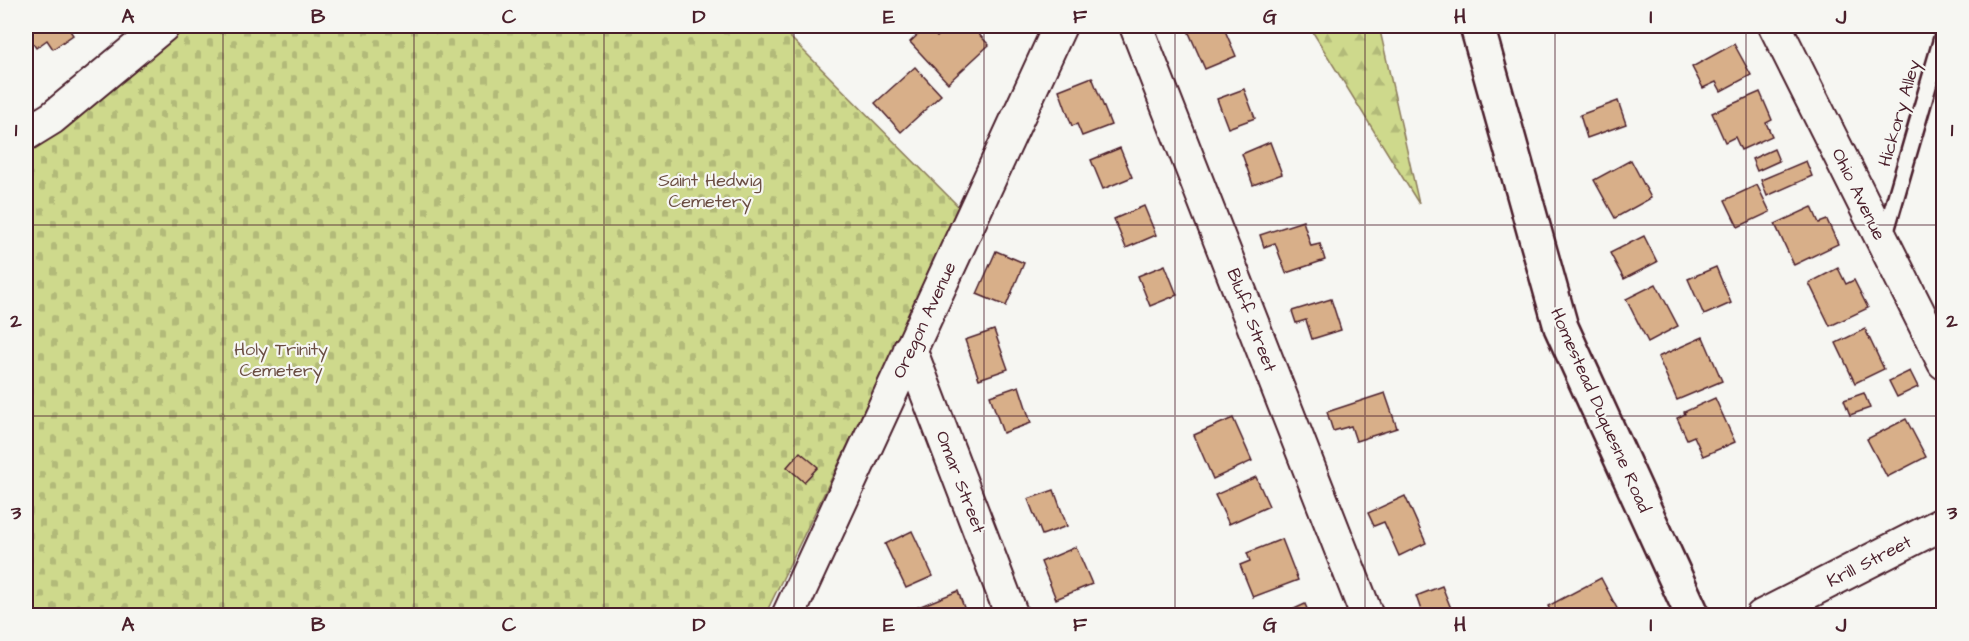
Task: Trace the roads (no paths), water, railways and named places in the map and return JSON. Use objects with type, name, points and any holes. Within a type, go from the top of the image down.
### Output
[{"type":"street","points":[[26,135],[52,118],[163,26]]},
{"type":"street","name":"Oregon Avenue","points":[[788,615],[1060,26]]},
{"type":"street","name":"Bluff Street","points":[[1136,26],[1367,615]]},
{"type":"street","name":"Homestead Duquesne Road","points":[[1477,26],[1561,327],[1693,615]]},
{"type":"street","name":"Ohio Avenue","points":[[1775,26],[1944,363]]},
{"type":"street","name":"Omar Street","points":[[910,350],[1012,615]]},
{"type":"street","name":"Krill Street","points":[[1762,615],[1944,523]]},
{"type":"lane","name":"Hickory Alley","points":[[1883,241],[1944,31]]},
{"type":"park label","name":"Saint Hedwig Cemetery","points":[[710,190]]},
{"type":"park label","name":"Holy Trinity Cemetery","points":[[281,359]]}]
